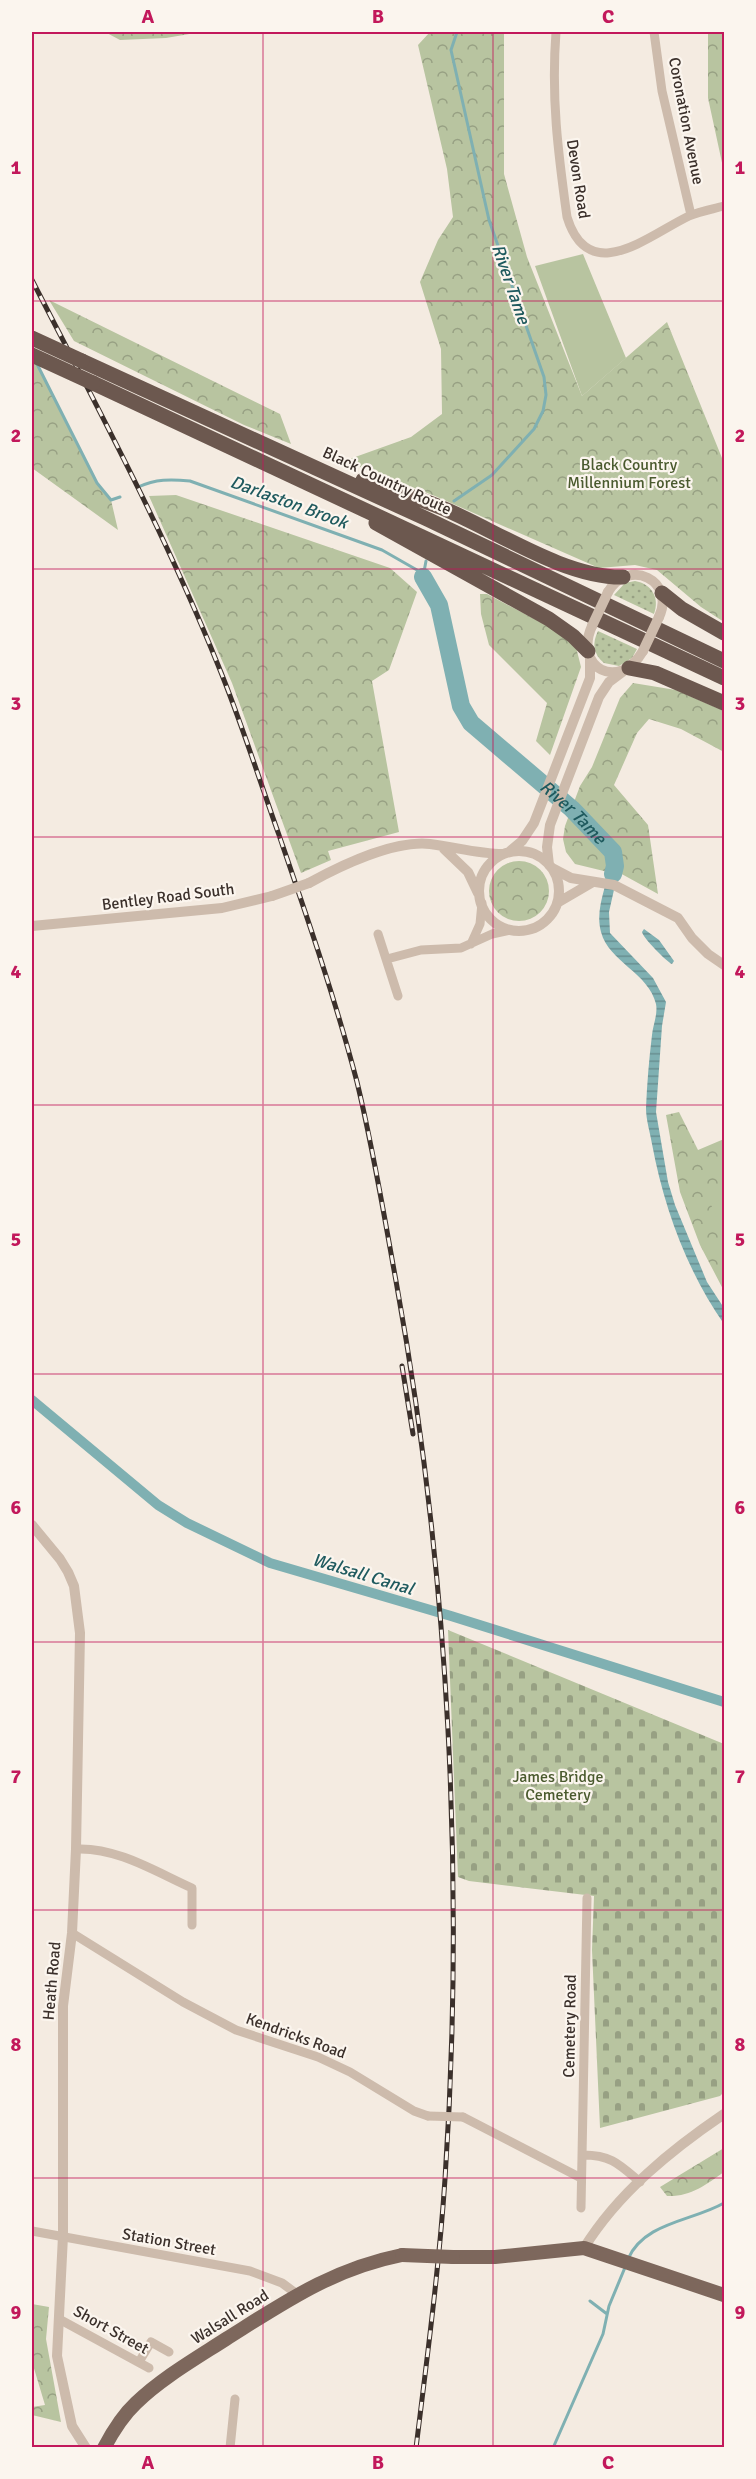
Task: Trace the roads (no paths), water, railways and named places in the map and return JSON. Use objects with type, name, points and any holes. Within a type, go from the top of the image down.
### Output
[{"type":"highway","name":"Black Country Route","points":[[32,338],[272,448],[724,661]]},
{"type":"highway","name":"Black Country Route","points":[[32,355],[724,678]]},
{"type":"highway","points":[[272,448],[441,507],[578,569],[604,576],[623,577]]},
{"type":"highway","points":[[306,481],[402,539],[549,619],[573,636],[589,655]]},
{"type":"highway","points":[[662,593],[682,609],[724,633]]},
{"type":"highway","points":[[627,669],[655,673],[724,703]]},
{"type":"main road","name":"Walsall Road","points":[[104,2448],[124,2415],[149,2391],[193,2360],[297,2294],[354,2266],[402,2255],[495,2257],[584,2248]]},
{"type":"main road","points":[[584,2248],[724,2295]]},
{"type":"street","name":"Devon Road","points":[[556,32],[555,131],[567,217],[571,229],[578,238],[594,251],[619,253],[691,215],[724,206]]},
{"type":"street","name":"Coronation Avenue","points":[[654,32],[662,91],[691,215]]},
{"type":"street","points":[[387,959],[421,950],[461,948],[471,944],[492,934],[523,930],[540,924],[548,918],[557,903],[559,891],[551,866],[547,839],[554,815],[599,698],[609,682],[627,669],[643,651],[664,604],[662,593],[653,582],[641,576],[623,577],[608,592],[592,626],[587,639],[590,678],[542,804],[528,832],[506,853],[494,860],[482,877],[480,924],[471,944]]},
{"type":"street","points":[[589,655],[603,670],[618,672],[627,669]]},
{"type":"street","name":"Bentley Road South","points":[[32,926],[222,908],[309,884],[326,874],[400,846],[420,844],[480,854],[506,853]]},
{"type":"street","points":[[441,846],[453,855],[468,872],[489,916],[495,922],[511,930]]},
{"type":"street","points":[[506,853],[529,852],[571,878],[620,888],[678,918],[692,938],[708,954],[724,965]]},
{"type":"street","points":[[557,903],[595,882]]},
{"type":"street","points":[[378,934],[398,996]]},
{"type":"street","name":"Heath Road","points":[[32,1525],[68,1572],[78,1607],[81,1679],[72,1933],[63,2006],[63,2236],[57,2356],[72,2426],[86,2448]]},
{"type":"street","points":[[76,1849],[94,1848],[110,1852],[192,1888],[192,1925]]},
{"type":"street","name":"Cemetery Road","points":[[581,2208],[587,1898]]},
{"type":"street","name":"Kendricks Road","points":[[72,1933],[183,2002],[236,2030],[318,2057],[350,2072],[414,2111],[428,2116],[463,2117],[581,2178]]},
{"type":"street","points":[[584,2248],[600,2223],[640,2182],[666,2158],[724,2114]]},
{"type":"street","points":[[583,2155],[607,2157],[616,2161],[640,2182]]},
{"type":"street","name":"Station Street","points":[[32,2231],[263,2275],[282,2283],[297,2294]]},
{"type":"street","name":"Short Street","points":[[59,2319],[149,2368]]},
{"type":"street","points":[[139,2362],[151,2342],[169,2352]]},
{"type":"street","points":[[230,2448],[235,2399]]},
{"type":"water","points":[[617,849],[620,860],[609,912],[610,933],[653,978],[666,1002],[662,1026],[656,1112],[668,1182],[675,1205],[707,1282],[724,1308],[724,1324],[688,1261],[670,1215],[647,1122],[649,1062],[656,1004],[646,984],[612,952],[601,932],[599,921],[609,870],[608,852]]},
{"type":"water","points":[[644,929],[659,940],[674,961],[672,964],[646,939],[642,932]]},
{"type":"waterway","name":"River Tame","points":[[454,501],[492,475],[534,429],[543,411],[546,395],[544,377],[489,220],[451,50],[457,32]]},
{"type":"waterway","name":"Darlaston Brook","points":[[36,362],[97,483],[111,500],[120,497]]},
{"type":"waterway","name":"Darlaston Brook","points":[[138,487],[163,480],[190,481],[382,550],[417,570],[423,577]]},
{"type":"waterway","name":"River Tame","points":[[423,577],[426,561]]},
{"type":"waterway","name":"River Tame","points":[[423,577],[439,605],[461,706],[471,723],[572,809],[613,852],[615,866],[613,874]]},
{"type":"waterway","name":"Walsall Canal","points":[[32,1400],[158,1505],[187,1523],[270,1563],[451,1616],[724,1702]]},
{"type":"waterway","points":[[628,2259],[645,2237],[670,2224],[724,2203]]},
{"type":"waterway","points":[[553,2448],[603,2334],[609,2306],[626,2265]]},
{"type":"waterway","points":[[590,2301],[607,2314]]},
{"type":"railway","points":[[32,280],[176,567],[234,707],[310,927],[357,1082],[396,1281],[429,1503],[448,1728],[452,1841],[451,2067],[445,2179],[436,2280],[416,2448]]},
{"type":"railway","points":[[402,1366],[413,1434]]},
{"type":"park label","name":"Black Country Millennium Forest","points":[[629,474]]},
{"type":"park label","name":"James Bridge Cemetery","points":[[558,1786]]}]
